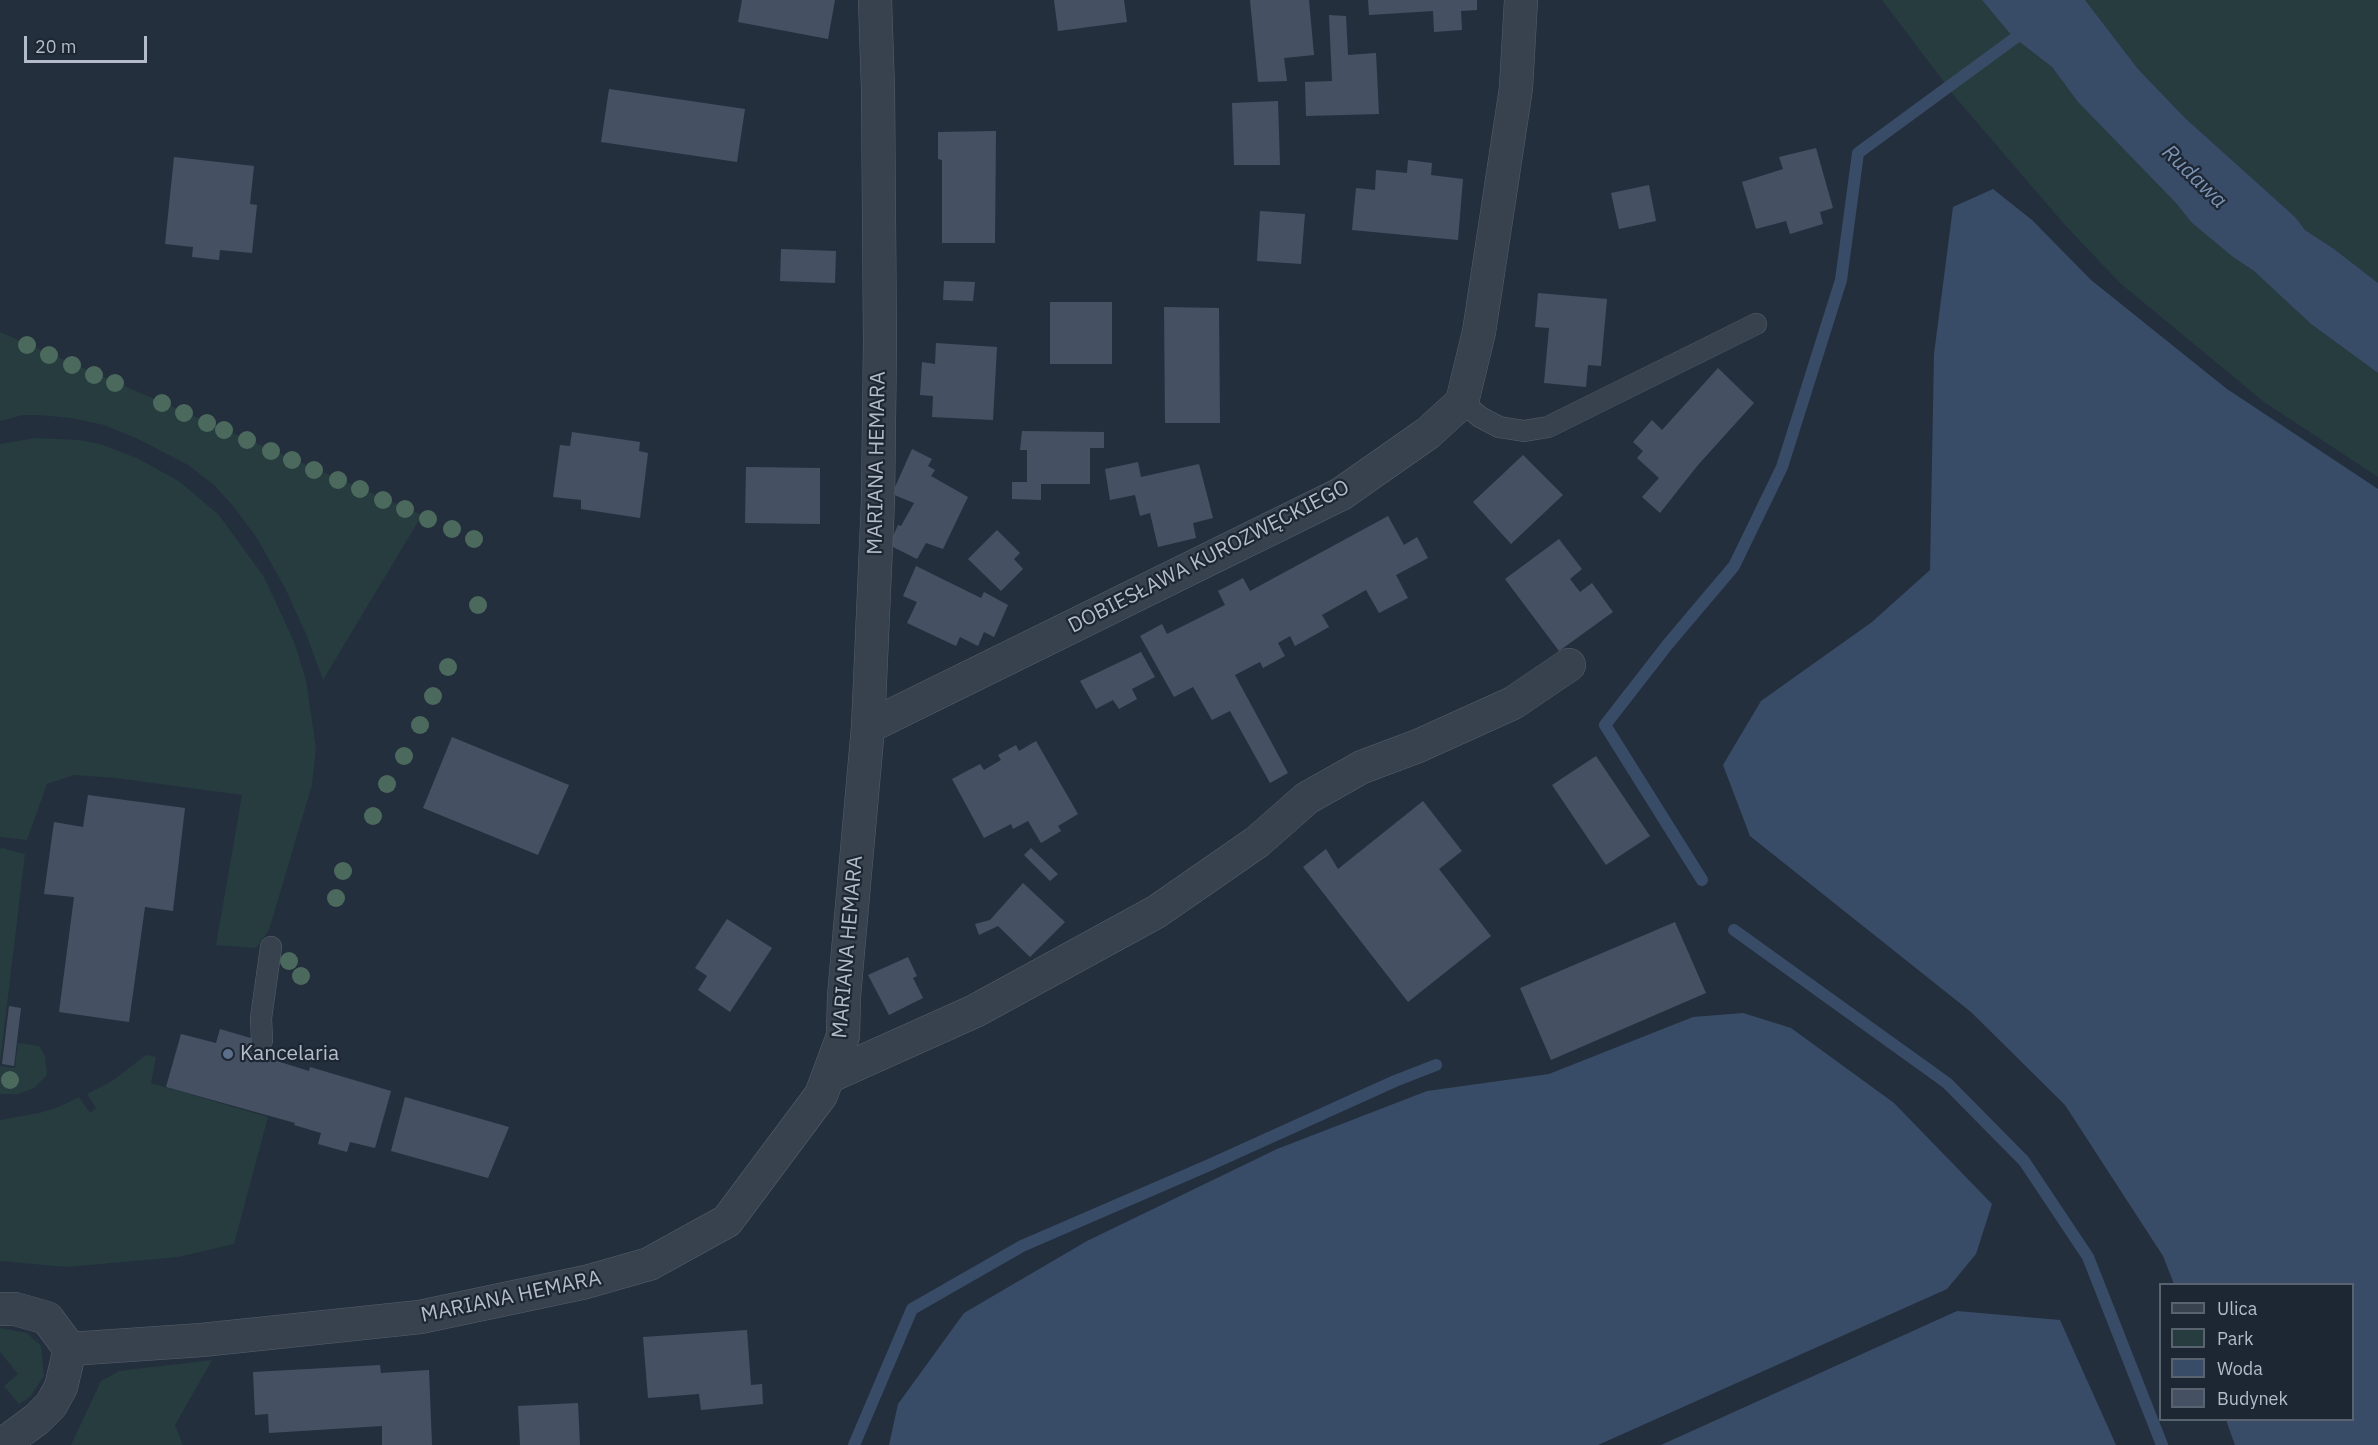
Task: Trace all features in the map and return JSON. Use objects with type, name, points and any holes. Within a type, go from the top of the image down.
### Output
[{"type":"street","name":"MARIANA HEMARA","points":[[70,1349],[202,1340],[420,1317],[586,1282],[649,1264],[727,1221],[821,1095],[843,1036],[844,996],[868,727],[878,500],[880,344],[875,0]]},
{"type":"street","points":[[1462,402],[1479,332],[1516,88],[1521,0]]},
{"type":"street","name":"DOBIESŁAWA KUROZWĘCKIEGO","points":[[868,727],[1341,494],[1428,434],[1462,402]]},
{"type":"street","points":[[828,1077],[975,1011],[1156,912],[1257,842],[1307,798],[1362,767],[1418,746],[1513,703],[1569,665]]},
{"type":"street","points":[[0,1309],[15,1309],[47,1318],[70,1349],[61,1387],[51,1405],[38,1419],[2,1445]]},
{"type":"lane","points":[[1462,402],[1480,417],[1499,427],[1524,431],[1548,428],[1756,324]]},
{"type":"lane","points":[[262,1040],[261,1018],[271,947]]},
{"type":"green space","points":[[1882,0],[1982,0],[2012,36],[2052,67],[2078,102],[2176,203],[2192,223],[2254,271],[2311,324],[2378,373],[2378,477],[2264,402],[2120,283],[2065,225],[1956,98]]},
{"type":"green space","points":[[2085,0],[2378,0],[2378,283],[2305,230],[2295,217],[2185,118],[2138,69]]},
{"type":"green space","points":[[0,332],[422,515],[323,680],[306,634],[285,588],[257,538],[214,485],[188,465],[138,439],[104,425],[71,418],[39,415],[23,415],[0,421]]},
{"type":"green space","points":[[35,438],[79,440],[100,444],[139,459],[180,482],[219,515],[264,577],[295,644],[306,680],[316,748],[312,785],[269,930],[256,948],[216,945],[242,795],[116,778],[74,775],[47,784],[27,840],[0,837],[0,444]]},
{"type":"green space","points":[[0,849],[25,854],[0,1063]]},
{"type":"green space","points":[[18,1043],[39,1046],[45,1056],[47,1075],[34,1088],[18,1094],[0,1094],[0,1066],[15,1068]]},
{"type":"green space","points":[[146,1055],[156,1057],[151,1083],[268,1117],[234,1244],[178,1257],[67,1267],[0,1261],[0,1120],[39,1113],[79,1097],[90,1113],[96,1108],[87,1094],[112,1081]]},
{"type":"green space","points":[[0,1328],[27,1333],[41,1346],[44,1376],[30,1397],[19,1404],[4,1386],[18,1374],[0,1352]]},
{"type":"green space","points":[[212,1360],[175,1425],[183,1445],[71,1445],[101,1381],[119,1371]]},
{"type":"water","name":"Rudawa","points":[[1982,0],[2085,0],[2138,69],[2185,118],[2295,217],[2305,230],[2378,283],[2378,373],[2311,324],[2254,271],[2192,223],[2176,203],[2078,102],[2052,67],[2012,36]]},
{"type":"water","points":[[1993,189],[2032,220],[2091,280],[2227,389],[2378,489],[2378,1445],[2235,1445],[2226,1421],[2354,1421],[2354,1283],[2174,1283],[2163,1256],[2065,1105],[1971,1012],[1750,836],[1723,765],[1761,701],[1872,622],[1930,570],[1934,354],[1953,207]]},
{"type":"water","points":[[1743,1013],[1791,1028],[1894,1103],[1992,1204],[1976,1254],[1947,1289],[1598,1445],[889,1445],[898,1404],[964,1313],[1087,1241],[1277,1149],[1427,1091],[1549,1074],[1693,1017]]},
{"type":"water","points":[[1957,1311],[2060,1320],[2116,1445],[1661,1445]]},
{"type":"building","points":[[742,0],[835,0],[828,39],[738,22]]},
{"type":"building","points":[[1054,0],[1124,0],[1127,22],[1058,31]]},
{"type":"building","points":[[1250,0],[1309,0],[1314,55],[1284,58],[1287,81],[1258,82]]},
{"type":"building","points":[[1368,0],[1477,0],[1477,10],[1461,11],[1462,30],[1434,32],[1433,11],[1369,15]]},
{"type":"building","points":[[1329,15],[1346,16],[1348,55],[1376,53],[1379,114],[1306,116],[1305,82],[1332,81]]},
{"type":"building","points":[[609,89],[745,109],[737,162],[601,142]]},
{"type":"building","points":[[1278,101],[1280,165],[1234,165],[1232,103]]},
{"type":"building","points":[[996,131],[995,243],[942,243],[942,160],[938,159],[938,132]]},
{"type":"building","points":[[1816,148],[1833,208],[1820,212],[1823,224],[1790,234],[1786,221],[1756,229],[1742,182],[1783,169],[1779,157]]},
{"type":"building","points":[[174,157],[254,166],[250,204],[257,205],[252,253],[220,250],[219,260],[192,257],[193,247],[165,244]]},
{"type":"building","points":[[1408,160],[1432,163],[1431,175],[1463,179],[1458,240],[1352,230],[1356,188],[1375,190],[1376,170],[1407,173]]},
{"type":"building","points":[[1649,185],[1656,221],[1619,229],[1611,193]]},
{"type":"building","points":[[1260,211],[1305,214],[1301,264],[1257,261]]},
{"type":"building","points":[[781,249],[836,251],[835,283],[780,281]]},
{"type":"building","points":[[944,281],[975,282],[973,301],[943,300]]},
{"type":"building","points":[[1538,293],[1607,299],[1601,366],[1588,365],[1586,387],[1544,383],[1549,328],[1535,327]]},
{"type":"building","points":[[1050,302],[1112,302],[1112,364],[1050,364]]},
{"type":"building","points":[[1164,307],[1219,308],[1220,423],[1165,423]]},
{"type":"building","points":[[936,343],[997,347],[993,420],[932,417],[933,396],[920,395],[922,362],[935,364]]},
{"type":"building","points":[[1718,368],[1754,403],[1698,465],[1660,513],[1642,497],[1659,478],[1637,458],[1643,451],[1633,442],[1652,420],[1662,430]]},
{"type":"building","points":[[1022,431],[1104,432],[1104,448],[1090,448],[1090,484],[1041,484],[1041,500],[1012,499],[1012,482],[1027,482],[1027,450],[1020,450]]},
{"type":"building","points":[[572,432],[640,442],[639,451],[648,453],[640,518],[581,509],[581,500],[553,497],[560,445],[570,446]]},
{"type":"building","points":[[912,449],[932,459],[928,466],[935,470],[931,476],[968,497],[943,549],[926,543],[917,559],[889,545],[898,525],[901,526],[914,503],[892,494]]},
{"type":"building","points":[[1523,455],[1563,495],[1511,544],[1473,502]]},
{"type":"building","points":[[1138,462],[1141,477],[1199,464],[1213,518],[1193,523],[1196,538],[1158,547],[1150,513],[1140,516],[1135,495],[1110,500],[1105,469]]},
{"type":"building","points":[[746,467],[820,468],[820,524],[745,523]]},
{"type":"building","points":[[1388,516],[1404,545],[1417,537],[1428,558],[1396,575],[1408,598],[1379,613],[1366,590],[1322,615],[1329,627],[1295,646],[1290,636],[1278,643],[1285,656],[1263,668],[1260,662],[1235,675],[1288,773],[1270,783],[1230,711],[1212,720],[1193,687],[1174,697],[1140,636],[1162,624],[1167,634],[1225,605],[1218,591],[1243,578],[1250,591]]},
{"type":"building","points":[[997,530],[1020,553],[1014,559],[1023,569],[1001,591],[968,559]]},
{"type":"building","points":[[1559,539],[1582,569],[1570,579],[1580,592],[1592,583],[1613,612],[1559,651],[1505,579]]},
{"type":"building","points":[[916,566],[981,598],[984,592],[1008,605],[994,637],[984,632],[978,646],[960,637],[956,646],[907,623],[917,602],[903,596]]},
{"type":"building","points":[[1141,652],[1155,677],[1132,689],[1137,699],[1119,709],[1113,700],[1096,709],[1080,681]]},
{"type":"building","points":[[452,737],[569,785],[538,855],[423,808]]},
{"type":"building","points":[[1036,741],[1078,814],[1058,826],[1061,831],[1041,843],[1028,821],[1013,829],[1011,824],[984,838],[952,779],[980,764],[984,770],[1001,760],[998,755],[1016,745],[1019,751]]},
{"type":"building","points":[[1596,756],[1650,836],[1606,865],[1552,785]]},
{"type":"building","points":[[88,795],[185,808],[173,911],[145,907],[129,1022],[59,1012],[74,897],[44,894],[54,822],[83,827]]},
{"type":"building","points":[[1423,801],[1462,851],[1439,869],[1491,936],[1408,1002],[1303,867],[1326,849],[1338,869]]},
{"type":"building","points":[[1031,848],[1058,874],[1050,881],[1024,855]]},
{"type":"building","points":[[1023,883],[1065,922],[1030,957],[998,926],[979,935],[975,924],[990,920]]},
{"type":"building","points":[[727,919],[772,948],[730,1012],[698,990],[707,976],[695,968]]},
{"type":"building","points":[[1675,922],[1706,993],[1551,1060],[1520,988]]},
{"type":"building","points":[[908,957],[917,976],[913,978],[923,998],[889,1015],[868,975]]},
{"type":"building","points":[[9,1006],[21,1008],[14,1066],[2,1064]]},
{"type":"building","points":[[220,1029],[254,1039],[251,1053],[309,1071],[310,1067],[391,1091],[375,1148],[350,1142],[347,1152],[318,1144],[321,1133],[294,1125],[295,1123],[166,1087],[181,1034],[216,1043]]},
{"type":"building","points":[[405,1097],[509,1127],[488,1178],[391,1151]]},
{"type":"building","points":[[747,1330],[751,1385],[762,1384],[763,1404],[701,1410],[699,1394],[648,1398],[643,1337]]},
{"type":"building","points":[[380,1365],[381,1373],[429,1370],[432,1445],[382,1445],[382,1426],[269,1433],[268,1414],[255,1415],[253,1372]]},
{"type":"building","points":[[578,1403],[580,1445],[520,1445],[518,1406]]},
{"type":"waterway","points":[[1702,880],[1605,725],[1668,644],[1734,566],[1782,467],[1841,280],[1858,153],[2026,30]]},
{"type":"waterway","points":[[1734,930],[1947,1083],[2024,1161],[2088,1257],[2162,1445]]},
{"type":"waterway","points":[[854,1445],[912,1309],[1022,1246],[1436,1065]]},
{"type":"place","name":"Kancelaria","points":[[228,1054]]}]
